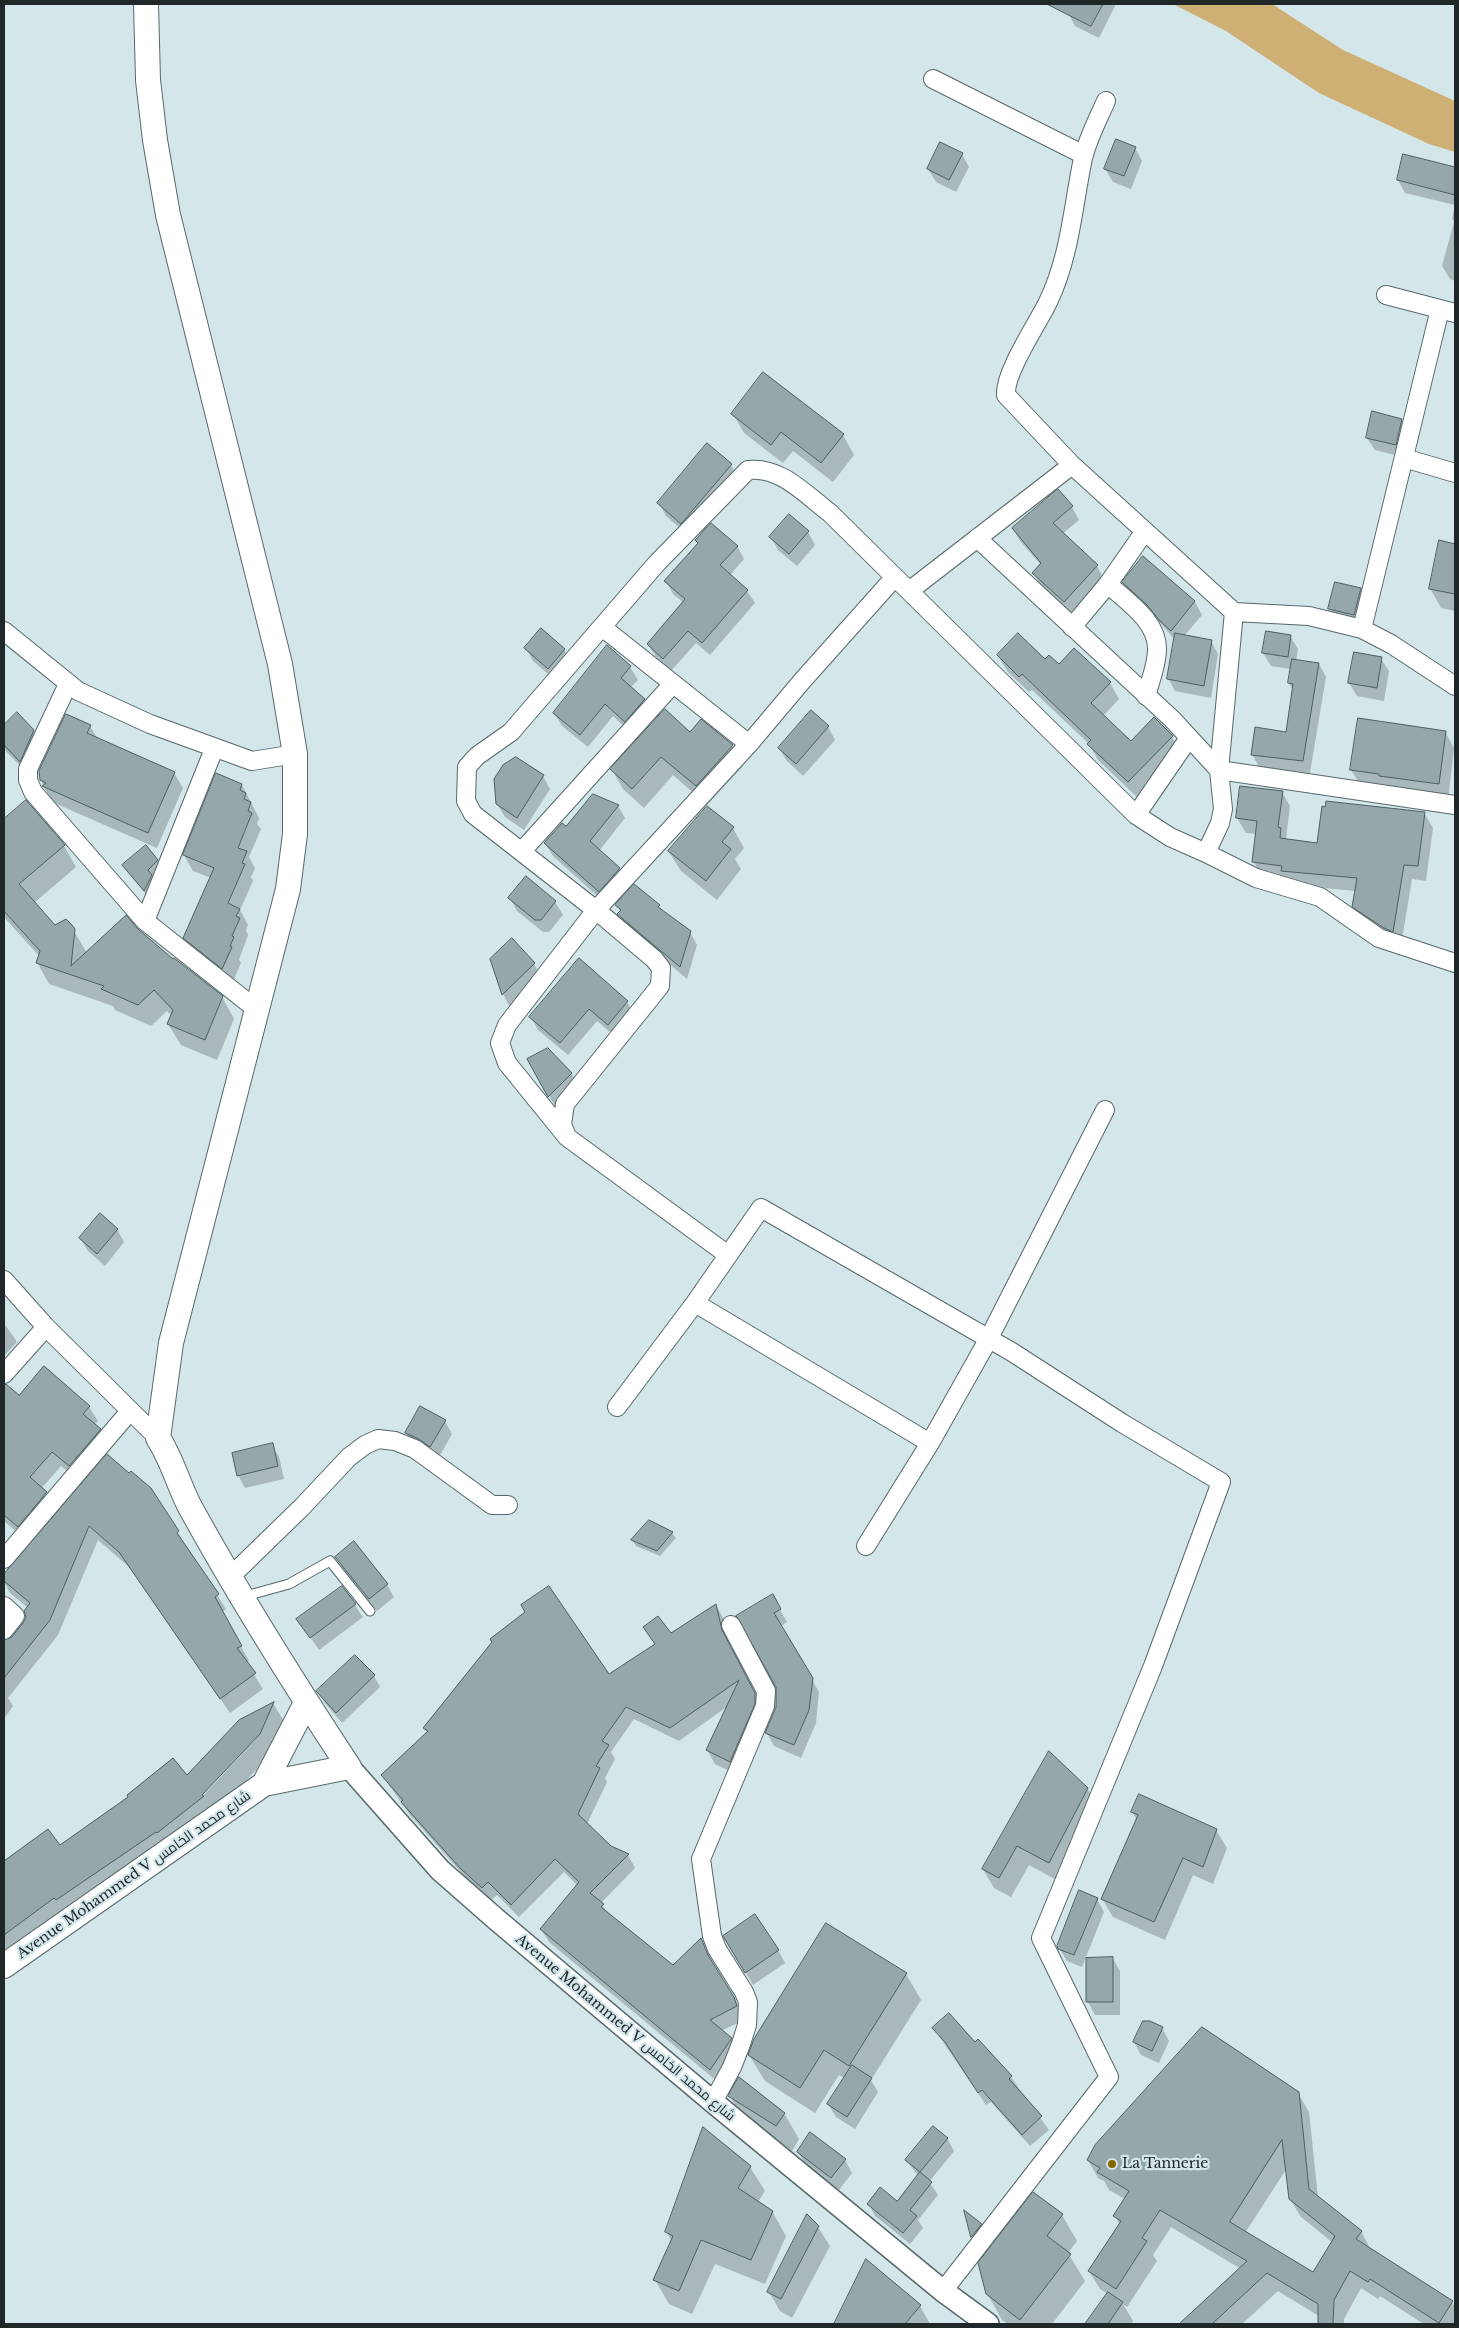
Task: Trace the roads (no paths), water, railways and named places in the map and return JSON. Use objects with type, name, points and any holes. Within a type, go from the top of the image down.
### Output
[{"type":"main road","points":[[146,4],[148,80],[155,140],[168,215],[280,664],[295,754],[295,834],[288,889],[171,1343],[158,1438],[168,1452],[174,1473],[190,1505],[236,1587],[306,1703],[348,1767]]},
{"type":"main road","name":"Avenue Mohammed V شارع محمد الخامس","points":[[264,1784],[306,1703]]},
{"type":"main road","name":"Avenue Mohammed V شارع محمد الخامس","points":[[4,1966],[264,1784],[348,1767]]},
{"type":"street","points":[[933,80],[1084,155]]},
{"type":"street","points":[[1106,101],[1084,155],[1062,270],[1048,302],[1016,363],[1005,390],[1010,401],[1072,465],[1234,612],[1309,616],[1362,629],[1391,644],[1455,686]]},
{"type":"street","points":[[1362,629],[1404,458],[1448,311],[1386,295]]},
{"type":"street","points":[[1404,458],[1455,473]]},
{"type":"street","points":[[909,591],[1072,465]]},
{"type":"street","points":[[567,1137],[562,1124],[565,1104],[660,986],[661,968],[654,959],[596,910],[473,814],[466,801],[467,767],[476,756],[511,732],[656,563],[748,470],[759,468],[782,476],[830,514],[1136,815],[1170,837],[1256,878],[1320,897],[1379,938],[1455,963]]},
{"type":"street","points":[[1072,627],[1108,584],[1145,531]]},
{"type":"street","points":[[977,538],[1146,696],[1219,770],[1455,805]]},
{"type":"street","points":[[728,1255],[567,1137],[507,1063],[500,1042],[507,1025],[596,910],[749,744],[802,681],[894,578]]},
{"type":"street","points":[[1108,584],[1148,622],[1155,634],[1157,652],[1146,696]]},
{"type":"street","points":[[1206,854],[1220,823],[1223,809],[1219,770],[1234,612]]},
{"type":"street","points":[[602,627],[672,685],[749,744]]},
{"type":"street","points":[[4,631],[68,684],[117,710],[214,749],[252,761],[295,754]]},
{"type":"street","points":[[68,684],[28,768],[28,780],[33,792],[145,921],[256,1009]]},
{"type":"street","points":[[522,851],[672,685]]},
{"type":"street","points":[[1136,815],[1189,738]]},
{"type":"street","points":[[145,921],[214,749]]},
{"type":"street","points":[[866,1546],[930,1443],[988,1340],[1105,1110]]},
{"type":"street","points":[[617,1407],[696,1303],[761,1208],[988,1340],[1221,1482],[1153,1666],[1041,1938],[1109,2078],[943,2291]]},
{"type":"street","points":[[4,1280],[46,1327],[158,1438]]},
{"type":"street","points":[[696,1303],[930,1443]]},
{"type":"street","points":[[4,1374],[46,1327]]},
{"type":"street","points":[[4,1559],[130,1411]]},
{"type":"street","points":[[236,1587],[302,1506],[349,1457],[365,1445],[378,1439],[395,1441],[414,1448],[492,1505],[508,1505]]},
{"type":"street","points":[[4,1606],[16,1616],[4,1630]]},
{"type":"street","points":[[713,2102],[732,2067],[741,2044],[747,2026],[748,2002],[744,1992],[717,1949],[712,1936],[702,1859],[765,1706],[766,1691],[731,1625]]},
{"type":"street","name":"Avenue Mohammed V شارع محمد الخامس","points":[[348,1767],[440,1870],[497,1920],[713,2102],[943,2291],[988,2324]]},
{"type":"lane","points":[[236,1587],[289,1584],[330,1561],[370,1611]]},
{"type":"place","name":"La Tannerie","points":[[1112,2164]]}]
